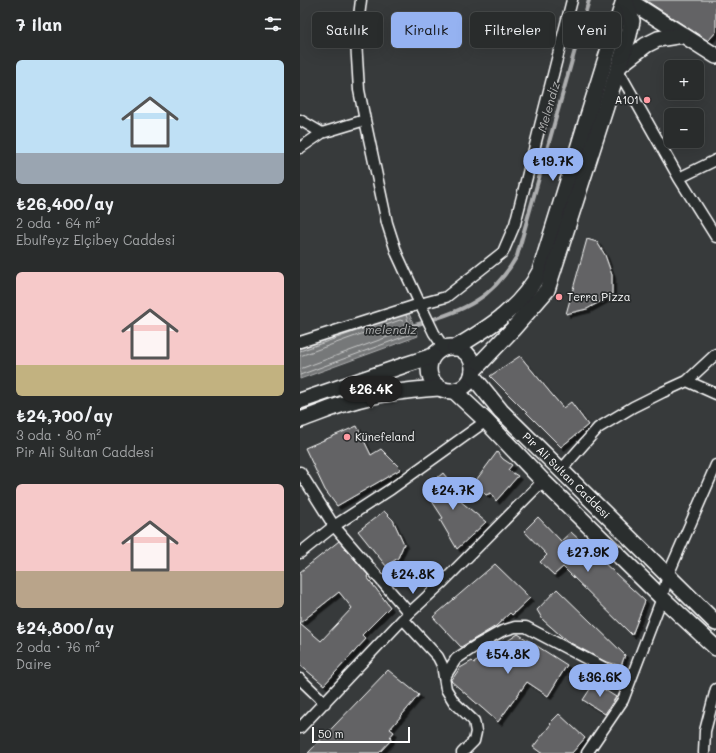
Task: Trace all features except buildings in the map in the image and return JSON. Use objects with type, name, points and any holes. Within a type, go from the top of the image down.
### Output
[{"type":"main road","points":[[625,0],[715,54]]},
{"type":"main road","points":[[300,420],[350,402],[377,395],[414,390],[446,389],[465,386],[470,381],[473,373],[513,330],[547,290],[629,35],[632,21],[625,0]]},
{"type":"main road","points":[[300,401],[444,351],[504,317],[533,286],[540,271],[625,0]]},
{"type":"main road","points":[[619,68],[646,45],[658,39],[683,35]]},
{"type":"main road","points":[[473,373],[469,356],[462,350],[444,351],[429,367],[433,382],[446,389],[486,421],[543,481],[662,598],[716,648]]},
{"type":"main road","name":"Pir Ali Sultan Caddesi","points":[[473,373],[501,410],[716,623]]},
{"type":"street","points":[[361,0],[356,42],[359,90],[364,120],[387,223],[397,254],[444,351]]},
{"type":"street","points":[[300,342],[446,297],[503,252],[515,224],[572,0]]},
{"type":"street","points":[[619,68],[679,178],[716,237]]},
{"type":"street","points":[[300,120],[322,133]]},
{"type":"street","points":[[300,148],[322,133],[364,120]]},
{"type":"street","points":[[679,178],[716,160]]},
{"type":"street","points":[[561,470],[598,428],[633,407],[687,382],[716,354]]},
{"type":"street","points":[[687,382],[716,394]]},
{"type":"street","points":[[300,553],[334,526],[391,489],[486,421]]},
{"type":"street","points":[[587,753],[623,700],[662,598],[668,576],[716,465]]},
{"type":"street","points":[[300,472],[334,526],[438,657],[442,666],[446,689],[454,702],[474,721],[476,732],[474,741],[462,753]]},
{"type":"street","points":[[300,728],[406,616],[443,582],[543,481]]},
{"type":"street","points":[[444,678],[456,659],[477,644],[502,631],[515,627],[526,628],[629,681]]},
{"type":"street","points":[[300,679],[325,703]]},
{"type":"street","points":[[704,753],[705,731],[716,689]]},
{"type":"water","name":"melendiz","points":[[407,308],[418,336],[300,379],[300,348]]},
{"type":"waterway","name":"Melendiz","points":[[409,327],[458,310],[484,296],[495,286],[517,256],[589,0]]},
{"type":"place","name":"A101","points":[[647,100]]},
{"type":"place","name":"Terra Pizza","points":[[559,297]]},
{"type":"place","name":"Künefeland","points":[[347,437]]}]
